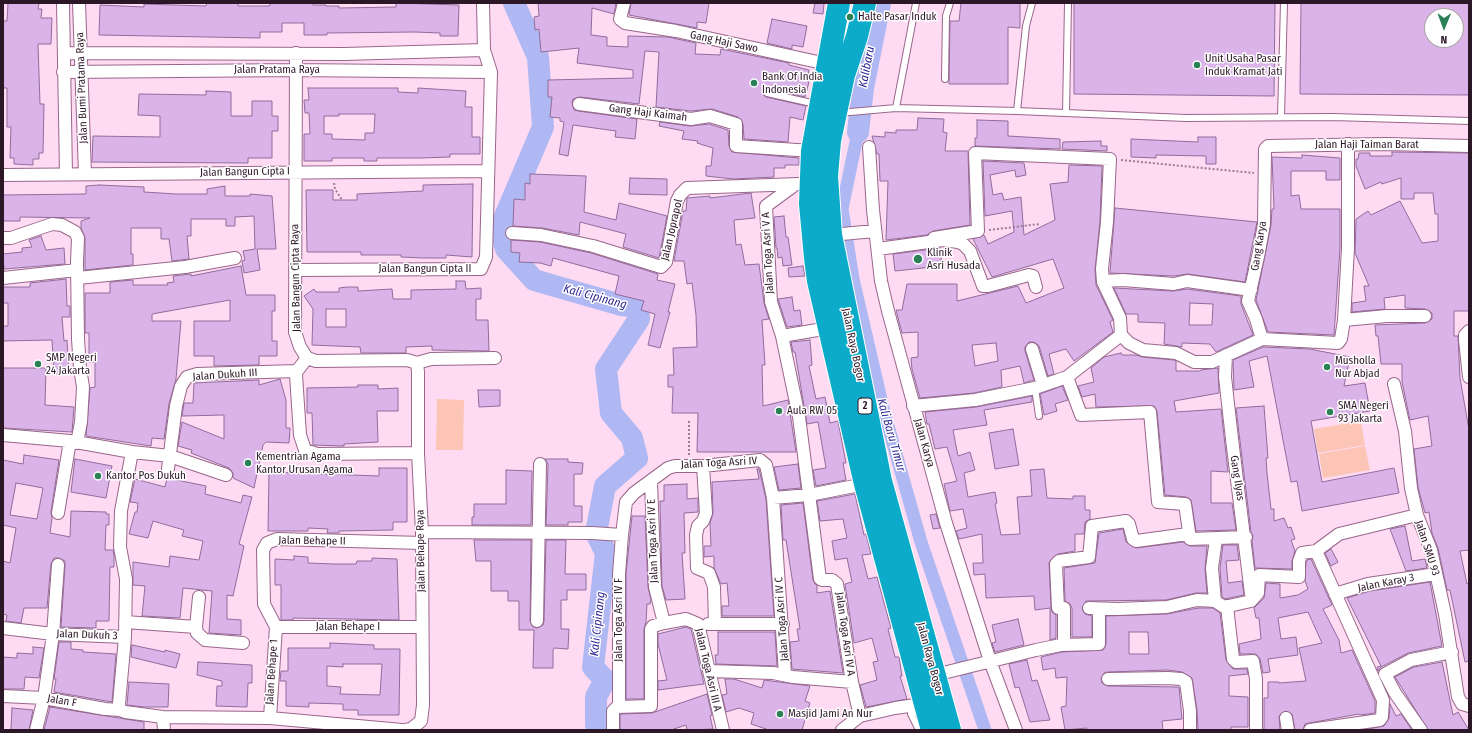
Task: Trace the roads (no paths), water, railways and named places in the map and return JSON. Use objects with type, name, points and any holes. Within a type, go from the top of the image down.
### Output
[{"type":"highway","name":"Jalan Raya Bogor","points":[[839,3],[827,64],[827,171],[834,235],[835,260],[881,480],[933,675],[933,713],[950,730]]},
{"type":"highway","name":"Jalan Raya Bogor","points":[[865,3],[857,36],[844,75],[828,109],[812,151],[803,184],[810,204],[815,258],[829,328],[865,484],[933,675]]},
{"type":"street","name":"Jalan Bumi Pratama Raya","points":[[62,3],[66,174]]},
{"type":"street","name":"Jalan Bumi Pratama Raya","points":[[79,3],[81,53],[80,72],[85,174]]},
{"type":"street","points":[[483,3],[484,50],[491,72],[488,171]]},
{"type":"street","name":"Gang Haji Sawo","points":[[624,3],[621,21],[676,31],[827,64]]},
{"type":"street","name":"Jalan Pratama Raya","points":[[64,53],[344,54],[484,50]]},
{"type":"street","name":"Jalan Bangun Cipta Raya","points":[[296,53],[295,332],[300,348],[307,358]]},
{"type":"street","name":"Jalan Pratama Raya","points":[[63,72],[296,70],[491,72]]},
{"type":"street","name":"Gang Haji Kaimah","points":[[579,104],[691,120],[710,116],[736,124],[736,146],[812,151]]},
{"type":"street","points":[[932,242],[934,238],[978,231],[975,153],[1110,159],[1107,222],[1102,266],[1103,281],[1120,318],[1121,335],[1129,343],[1143,350],[1176,353],[1194,362],[1212,362],[1262,339],[1338,343],[1341,339],[1344,320],[1348,248],[1348,144]]},
{"type":"street","name":"Jalan Haji Taiman Barat","points":[[1265,149],[1268,146],[1348,144],[1469,146]]},
{"type":"street","name":"Jalan Karya","points":[[869,147],[870,190],[881,281],[913,406],[946,523],[990,662],[1016,730]]},
{"type":"street","name":"Gang Karya","points":[[1262,339],[1254,315],[1248,303],[1264,224],[1265,149]]},
{"type":"street","name":"Jalan Bangun Cipta I","points":[[3,175],[488,171]]},
{"type":"street","name":"Jalan Bangun Cipta II","points":[[295,270],[481,269],[486,257],[488,171]]},
{"type":"street","name":"Jalan Joprapol","points":[[512,233],[541,235],[593,246],[661,267],[666,262],[677,201],[680,195],[687,188],[703,186],[803,184]]},
{"type":"street","name":"Jalan Toga Asri V A","points":[[782,336],[771,302],[766,207],[803,184]]},
{"type":"street","points":[[3,238],[11,238],[52,224],[62,225],[75,232],[78,238],[79,353],[83,387],[81,422],[74,442],[58,512]]},
{"type":"street","points":[[834,235],[875,231]]},
{"type":"street","points":[[878,249],[943,240],[958,242],[967,247],[983,286],[1031,275],[1033,276],[1036,287]]},
{"type":"street","points":[[3,278],[185,267],[235,258]]},
{"type":"street","points":[[1103,281],[1174,284],[1188,281],[1250,290]]},
{"type":"street","points":[[1344,320],[1387,316],[1425,316]]},
{"type":"street","points":[[809,495],[799,417],[782,336],[829,328]]},
{"type":"street","points":[[913,406],[975,400],[1039,387],[1067,377],[1121,335]]},
{"type":"street","points":[[1467,336],[1469,377]]},
{"type":"street","points":[[1032,349],[1039,387]]},
{"type":"street","name":"Gang Ilyas","points":[[1226,355],[1225,377],[1246,537],[1252,601]]},
{"type":"street","points":[[418,453],[317,454],[305,450],[300,435],[297,371],[307,358],[316,361],[407,360],[417,363],[432,359],[496,358]]},
{"type":"street","name":"Jalan Behape Raya","points":[[405,730],[417,726],[422,717],[422,537],[418,453],[417,363]]},
{"type":"street","name":"Jalan Dukuh III","points":[[168,470],[176,406],[181,386],[187,378],[197,374],[297,371]]},
{"type":"street","points":[[1067,377],[1081,415],[1150,412],[1158,502],[1185,504],[1188,534],[1190,539],[1246,537]]},
{"type":"street","name":"Jalan SMU 93","points":[[1394,384],[1405,431],[1411,488],[1417,515],[1430,550],[1436,574],[1452,652],[1458,697],[1462,704],[1469,706]]},
{"type":"street","points":[[3,435],[74,442],[132,452],[170,456],[226,475]]},
{"type":"street","points":[[125,637],[126,579],[120,547],[121,511],[132,452]]},
{"type":"street","name":"Jalan Toga Asri IV","points":[[622,535],[626,502],[634,493],[652,482],[668,468],[760,460],[766,465],[773,498]]},
{"type":"street","points":[[537,621],[537,533],[540,464]]},
{"type":"street","points":[[703,466],[706,513],[703,521],[698,526],[696,535],[697,568],[709,573],[714,587],[715,624]]},
{"type":"street","name":"Jalan Toga Asri IV E","points":[[652,482],[655,587],[664,623]]},
{"type":"street","points":[[773,498],[809,495],[865,484]]},
{"type":"street","name":"Jalan Toga Asri IV A","points":[[809,495],[820,579],[832,580],[837,584],[852,682],[860,716]]},
{"type":"street","name":"Jalan Toga Asri IV C","points":[[773,498],[783,624],[785,674],[852,682]]},
{"type":"street","points":[[933,675],[1064,645],[1099,644],[1094,609],[1167,607],[1197,600],[1215,601],[1223,607],[1252,601],[1258,593],[1259,575],[1298,576],[1299,561],[1302,553],[1316,551],[1339,534],[1417,515]]},
{"type":"street","points":[[1064,645],[1064,608],[1058,608],[1056,564],[1059,561],[1089,557],[1092,526],[1126,521],[1129,524],[1133,540],[1136,541],[1188,534]]},
{"type":"street","points":[[422,537],[537,533],[597,533],[622,535]]},
{"type":"street","name":"Jalan Toga Asri IV F","points":[[613,730],[613,711],[619,706],[619,574],[622,535]]},
{"type":"street","name":"Jalan Behape II","points":[[276,627],[264,604],[263,550],[267,543],[277,538],[422,537]]},
{"type":"street","points":[[1215,601],[1212,568],[1216,538]]},
{"type":"street","points":[[1310,730],[1380,720],[1383,700],[1316,551]]},
{"type":"street","points":[[36,730],[44,698],[53,634],[58,565]]},
{"type":"street","name":"Jalan Karay 3","points":[[1335,594],[1368,584],[1436,574]]},
{"type":"street","points":[[199,596],[196,627],[197,633],[205,640],[243,643]]},
{"type":"street","points":[[1227,606],[1233,659],[1236,662],[1253,662],[1256,679],[1256,730]]},
{"type":"street","name":"Jalan Toga Asri III A","points":[[619,706],[651,706],[650,630],[653,626],[686,619],[698,624],[722,730]]},
{"type":"street","points":[[125,622],[196,627]]},
{"type":"street","points":[[698,624],[783,624]]},
{"type":"street","name":"Jalan Behape I","points":[[276,627],[421,627]]},
{"type":"street","name":"Jalan Behape 1","points":[[270,718],[276,627]]},
{"type":"street","name":"Jalan Dukuh 3","points":[[3,628],[53,634],[125,637],[119,704],[120,710]]},
{"type":"street","points":[[1421,730],[1385,677],[1387,672],[1411,660],[1452,652]]},
{"type":"street","points":[[709,671],[785,674]]},
{"type":"street","points":[[1108,678],[1168,678],[1180,679],[1186,682],[1190,711],[1190,730]]},
{"type":"street","points":[[1383,700],[1395,693]]},
{"type":"street","name":"Jalan F","points":[[3,696],[44,698],[105,709],[120,710]]},
{"type":"street","points":[[842,730],[860,716],[895,708],[933,713]]},
{"type":"street","points":[[120,710],[163,717],[270,718],[402,730]]},
{"type":"street","points":[[163,717],[164,730]]},
{"type":"lane","points":[[896,108],[916,3]]},
{"type":"lane","points":[[945,79],[946,16],[950,3]]},
{"type":"lane","points":[[1017,111],[1026,26],[1032,3]]},
{"type":"lane","points":[[1066,113],[1068,3]]},
{"type":"lane","points":[[1281,117],[1284,3]]},
{"type":"lane","points":[[767,93],[828,109],[896,108],[1017,111],[1186,118],[1281,117],[1469,120]]},
{"type":"lane","points":[[1039,387],[1039,416]]},
{"type":"waterway","name":"Kali Cipinang","points":[[514,3],[538,57],[543,127],[503,221],[502,235],[506,249],[534,280],[621,305],[631,306],[638,310],[639,319],[606,369],[611,413],[632,438],[637,458],[605,486],[596,533],[606,553],[593,667],[605,680],[596,697],[596,725],[598,730]]},
{"type":"waterway","name":"Kalibaru","points":[[858,132],[863,88],[880,3]]},
{"type":"waterway","name":"Kali Baru Timur","points":[[858,132],[842,209],[853,279],[883,408],[921,542],[985,730]]},
{"type":"place","name":"Halte Pasar Induk","points":[[850,17]]},
{"type":"place","name":"Unit Usaha Pasar Induk Kramat Jati","points":[[1197,65]]},
{"type":"place","name":"Bank Of India Indonesia","points":[[754,83]]},
{"type":"place","name":"Klinik Asri Husada","points":[[918,259]]},
{"type":"place","name":"SMP Negeri 24 Jakarta","points":[[38,364]]},
{"type":"place","name":"Musholla Nur Abjad","points":[[1327,367]]},
{"type":"place","name":"Aula RW 05","points":[[779,411]]},
{"type":"place","name":"SMA Negeri 93 Jakarta","points":[[1330,412]]},
{"type":"place","name":"Kementrian Agama Kantor Urusan Agama","points":[[248,463]]},
{"type":"place","name":"Kantor Pos Dukuh","points":[[98,476]]},
{"type":"place","name":"Masjid Jami An Nur","points":[[780,714]]}]
